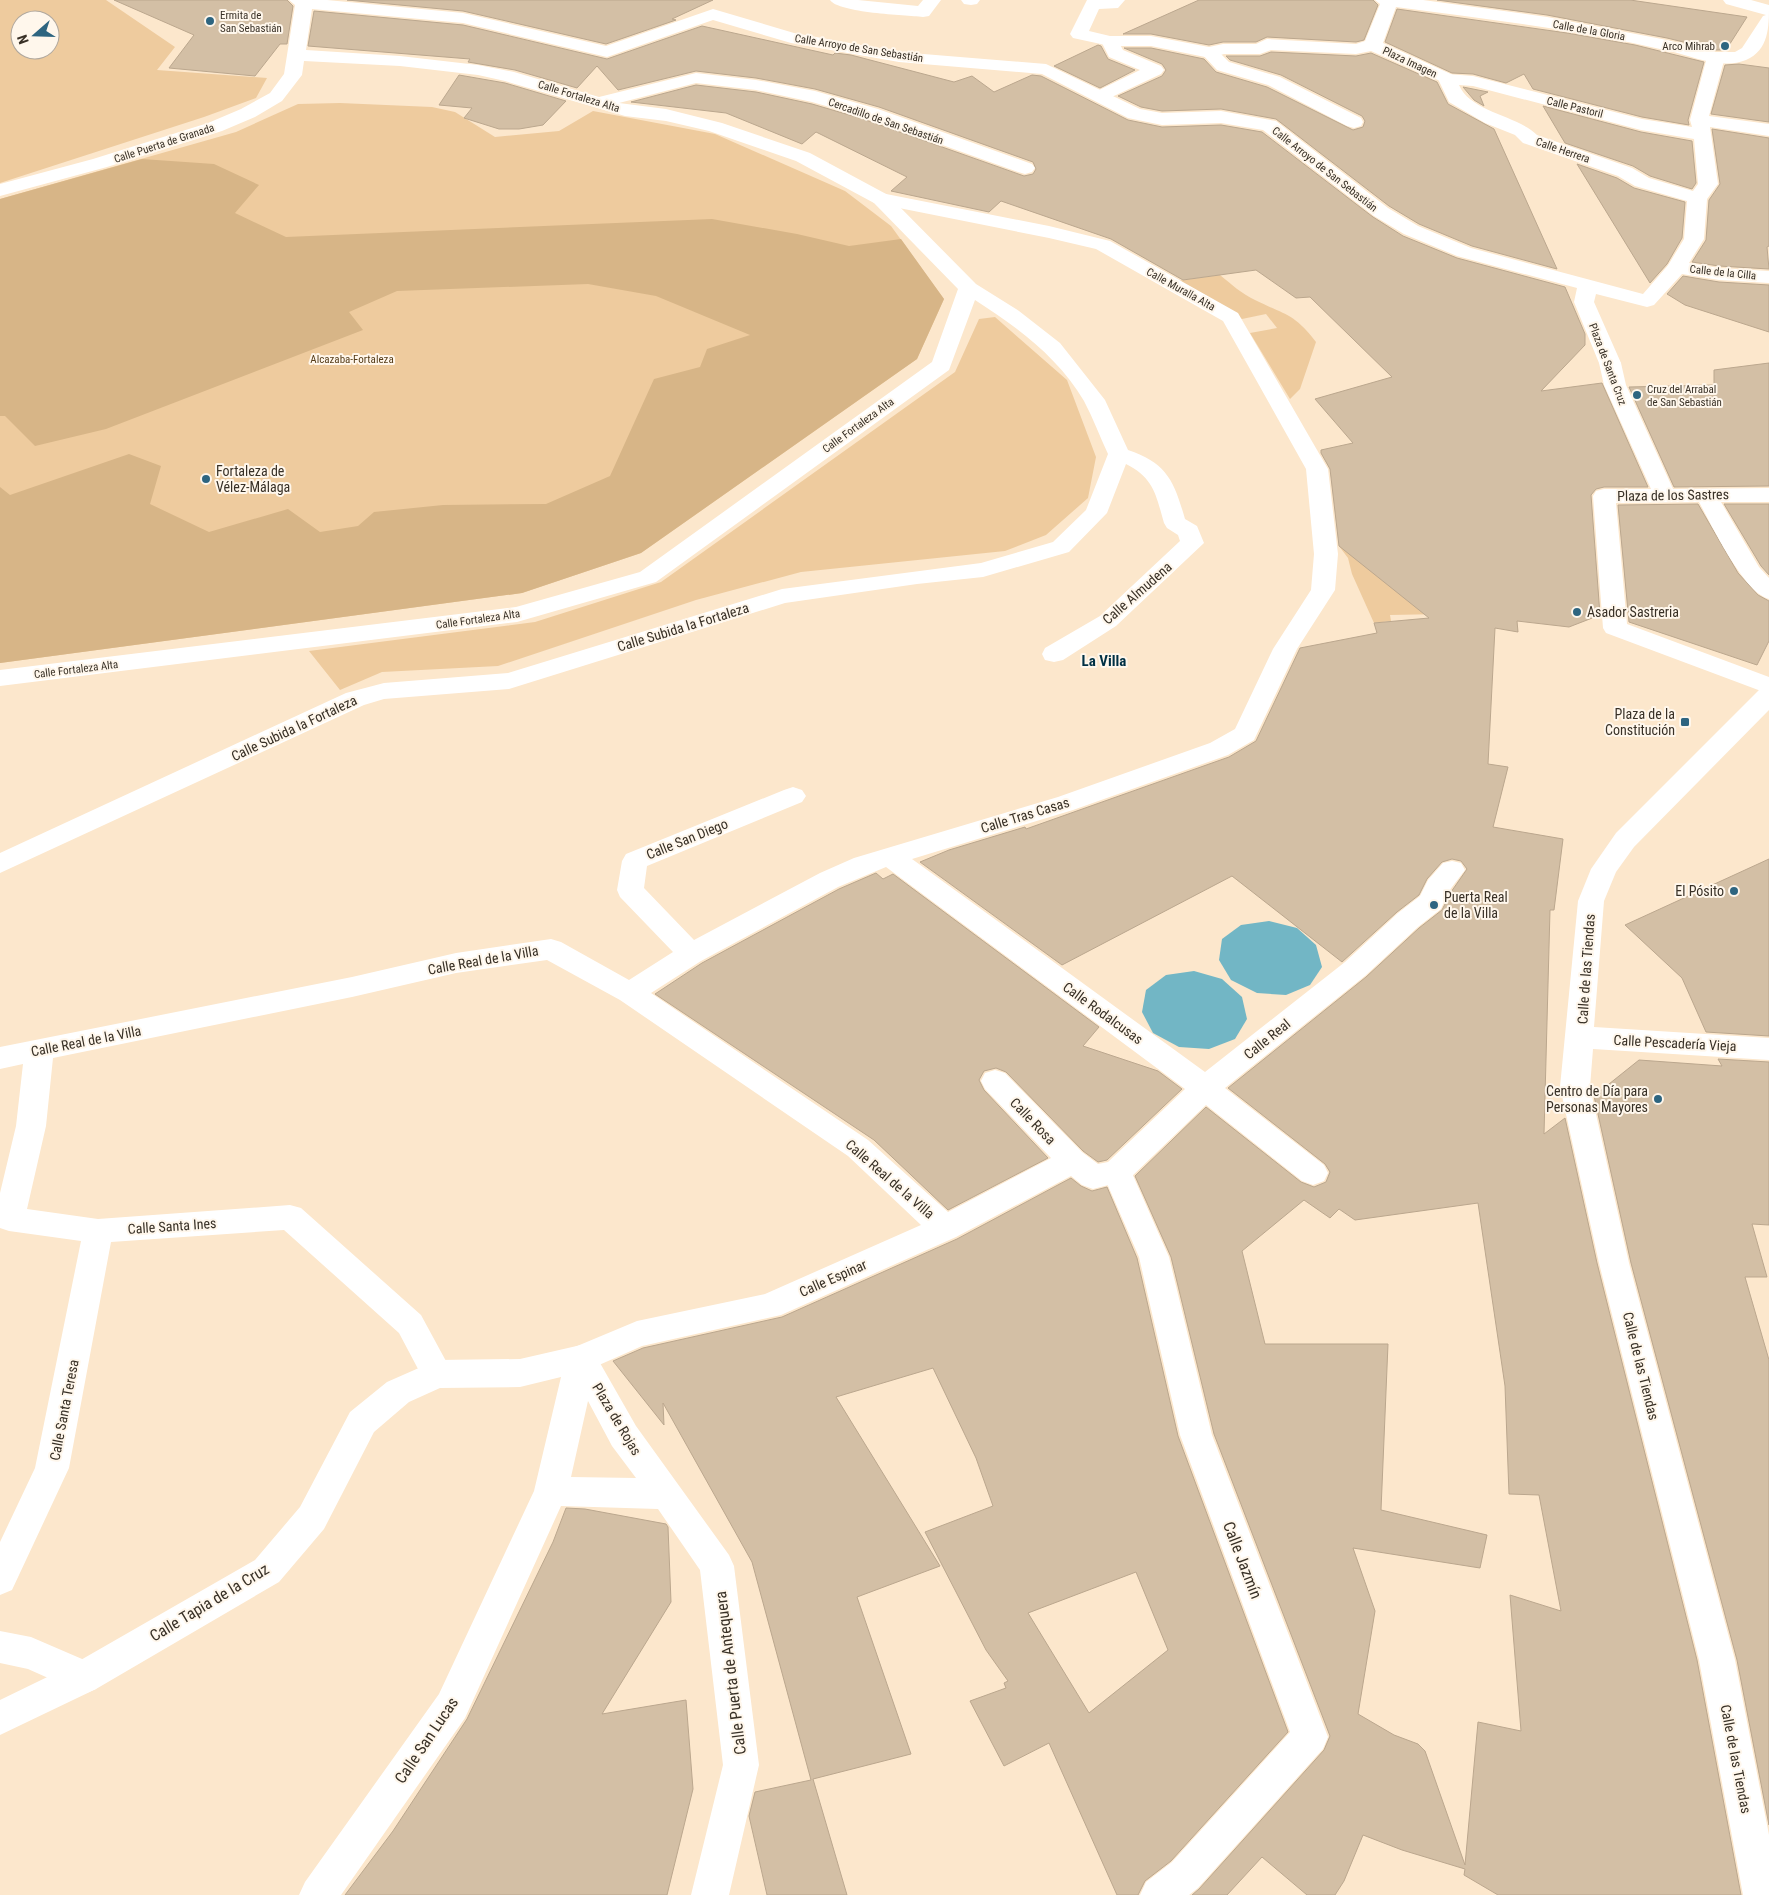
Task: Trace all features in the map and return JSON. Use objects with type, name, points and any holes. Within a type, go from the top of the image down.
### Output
[{"type":"street","points":[[839,0],[847,4],[923,12],[932,0]]},
{"type":"street","points":[[1116,0],[1112,4],[1093,4],[1079,34],[1110,42],[1151,41],[1210,54],[1223,66],[1274,82],[1354,122]]},
{"type":"street","points":[[1732,0],[1769,11]]},
{"type":"street","points":[[1210,54],[1223,49],[1260,49],[1267,44],[1356,48],[1373,45],[1386,1]]},
{"type":"street","name":"Calle de la Gloria","points":[[1386,1],[1547,22],[1667,45],[1716,57],[1738,57],[1749,52],[1769,20]]},
{"type":"street","name":"Calle Puerta de Granada","points":[[0,190],[109,160],[215,126],[248,113],[276,97],[292,75],[297,55],[301,2]]},
{"type":"street","name":"Calle Arroyo de San Sebastián","points":[[301,2],[463,18],[607,52],[713,14],[791,38],[899,57],[1046,69],[1135,114],[1162,119],[1221,117],[1269,125],[1381,212],[1411,230],[1464,252],[1588,285]]},
{"type":"street","points":[[1101,96],[1155,70],[1115,53],[1110,42]]},
{"type":"street","name":"Plaza Imagen","points":[[1373,45],[1447,79]]},
{"type":"street","name":"Calle Fortaleza Alta","points":[[0,678],[517,614],[648,577],[941,365],[969,288],[880,199],[803,157],[715,127],[666,115],[625,110],[508,76],[478,70],[400,61],[297,55]]},
{"type":"street","points":[[1588,285],[1647,301],[1677,267],[1694,239],[1696,198],[1708,184],[1701,128],[1716,57]]},
{"type":"street","name":"Cercadillo de San Sebastián","points":[[597,103],[696,78],[756,85],[815,97],[872,113],[1025,168]]},
{"type":"street","name":"Calle Pastoril","points":[[1447,79],[1473,80],[1641,124],[1769,130]]},
{"type":"street","name":"Calle Herrera","points":[[1447,79],[1455,98],[1492,119],[1522,131],[1530,139],[1625,172],[1642,182],[1696,198]]},
{"type":"street","name":"Calle Muralla Alta","points":[[880,199],[1049,232],[1103,245],[1231,317],[1317,469],[1326,554]]},
{"type":"street","name":"Calle de la Cilla","points":[[1677,267],[1719,274],[1769,277]]},
{"type":"street","name":"Plaza de Santa Cruz","points":[[1588,285],[1584,302],[1610,363],[1614,385],[1665,495]]},
{"type":"street","points":[[969,288],[1012,315],[1053,347],[1094,400],[1119,454]]},
{"type":"street","name":"Calle Almudena","points":[[1054,654],[1108,621],[1192,543],[1189,530],[1175,523],[1167,495],[1156,472],[1140,461],[1119,454]]},
{"type":"street","name":"Calle Subida la Fortaleza","points":[[0,864],[355,699],[384,691],[509,681],[782,596],[916,577],[983,570],[1061,547],[1096,513],[1119,454]]},
{"type":"street","points":[[1706,495],[1750,571],[1769,592]]},
{"type":"street","name":"Plaza de los Sastres","points":[[1769,495],[1604,496],[1615,628],[1769,686]]},
{"type":"street","name":"Calle Tras Casas","points":[[630,993],[691,954],[829,880],[863,865],[1064,804],[1219,748],[1245,734],[1285,649],[1323,590],[1326,554]]},
{"type":"street","name":"Calle de las Tiendas","points":[[1762,1895],[1717,1660],[1614,1264],[1575,1087],[1591,901],[1604,869],[1625,840],[1769,695]]},
{"type":"street","name":"Calle San Diego","points":[[691,954],[630,890],[635,861],[793,796]]},
{"type":"street","name":"Calle Rodalcusas","points":[[891,857],[1205,1088],[1312,1173]]},
{"type":"street","name":"Calle Real","points":[[1117,1172],[1205,1088],[1355,969],[1408,920],[1432,902],[1437,887],[1452,870]]},
{"type":"street","name":"Calle Real de la Villa","points":[[0,1058],[352,987],[456,963],[551,949],[630,993],[858,1148],[945,1228]]},
{"type":"street","name":"Calle Pescadería Vieja","points":[[1580,1037],[1769,1049]]},
{"type":"street","name":"Calle Santa Ines","points":[[38,1050],[31,1126],[9,1219],[98,1231],[290,1217],[410,1324],[437,1374]]},
{"type":"street","name":"Calle Rosa","points":[[995,1081],[1071,1160]]},
{"type":"street","points":[[1071,1160],[1093,1177],[1117,1172]]},
{"type":"street","name":"Calle Espinar","points":[[581,1359],[638,1334],[770,1306],[945,1228],[1056,1171],[1071,1160]]},
{"type":"street","name":"Calle Jazmín","points":[[1117,1172],[1154,1257],[1196,1435],[1310,1737],[1185,1875],[1159,1895]]},
{"type":"street","name":"Calle Santa Teresa","points":[[0,1579],[52,1468],[98,1231]]},
{"type":"street","name":"Calle Tapia de la Cruz","points":[[0,1718],[84,1677],[267,1571],[312,1518],[362,1422],[398,1392],[437,1374],[520,1373],[581,1359]]},
{"type":"street","name":"Plaza de Rojas","points":[[551,1490],[581,1359]]},
{"type":"street","name":"Plaza de Rojas","points":[[581,1359],[624,1436],[667,1494]]},
{"type":"street","points":[[551,1490],[667,1494]]},
{"type":"street","name":"Calle San Lucas","points":[[318,1895],[452,1706],[551,1490]]},
{"type":"street","name":"Calle Puerta de Antequera","points":[[667,1494],[717,1566],[741,1765],[710,1895]]},
{"type":"street","points":[[0,1647],[32,1653],[84,1677]]},
{"type":"green space","points":[[0,0],[106,0],[175,47],[157,70],[267,78],[256,98],[204,117],[0,183]]},
{"type":"green space","name":"Alcazaba-Fortaleza","points":[[340,103],[432,107],[455,112],[495,137],[559,131],[593,111],[715,134],[845,191],[891,226],[944,299],[917,359],[641,553],[522,593],[0,663],[0,199],[236,132],[298,104]]},
{"type":"green space","points":[[1220,275],[1246,295],[1295,320],[1316,342],[1300,389],[1290,399],[1250,333],[1277,328],[1266,314],[1242,319],[1177,281]]},
{"type":"green space","points":[[995,317],[1067,380],[1096,457],[1088,498],[1046,535],[1005,551],[801,572],[696,600],[498,666],[382,672],[340,690],[309,651],[535,622],[661,582],[955,372],[979,319]]},
{"type":"green space","points":[[1353,542],[1442,614],[1390,615],[1391,621],[1374,623],[1352,574],[1348,558],[1339,546]]},
{"type":"shaded area","points":[[142,159],[214,164],[259,185],[235,213],[286,237],[712,219],[797,234],[849,246],[901,239],[944,299],[917,359],[641,553],[522,593],[0,663],[0,487],[10,495],[129,454],[161,466],[150,504],[209,532],[288,509],[320,532],[358,526],[374,512],[443,505],[546,504],[610,476],[654,379],[700,367],[707,349],[750,335],[656,296],[588,284],[397,291],[349,312],[363,330],[106,429],[35,446],[5,416],[0,416],[0,199]]},
{"type":"water","points":[[1269,921],[1297,928],[1316,945],[1322,967],[1310,985],[1286,995],[1257,993],[1231,980],[1219,960],[1222,939],[1241,925]]},
{"type":"water","points":[[1194,971],[1222,979],[1242,997],[1247,1019],[1235,1039],[1209,1049],[1179,1047],[1153,1033],[1142,1012],[1146,990],[1166,975]]},
{"type":"building","points":[[114,0],[287,0],[293,6],[287,44],[280,44],[255,76],[169,68],[194,35]]},
{"type":"building","points":[[347,0],[713,0],[672,19],[676,20],[606,44],[463,11]]},
{"type":"building","points":[[1199,0],[1373,0],[1378,5],[1364,40],[1356,42],[1267,37],[1256,42],[1223,42],[1209,45],[1151,34],[1123,34]]},
{"type":"building","points":[[1437,0],[1630,0],[1747,17],[1726,50],[1716,50],[1667,38],[1547,15]]},
{"type":"building","points":[[1397,9],[1567,33],[1635,45],[1704,62],[1688,120],[1689,125],[1642,117],[1533,89],[1524,74],[1506,83],[1473,74],[1452,73],[1385,42]]},
{"type":"building","points":[[314,11],[463,25],[607,59],[702,26],[833,55],[835,53],[851,55],[954,82],[972,76],[994,92],[1032,75],[1041,76],[1128,120],[1162,127],[1221,125],[1262,132],[1373,217],[1403,236],[1457,258],[1565,287],[1585,334],[1585,345],[1541,391],[1602,383],[1648,487],[1604,487],[1596,489],[1591,495],[1600,615],[1569,627],[1517,621],[1518,632],[1495,628],[1488,764],[1508,767],[1493,827],[1563,839],[1554,910],[1550,910],[1544,1134],[1565,1118],[1597,1263],[1697,1660],[1741,1895],[1498,1895],[1464,1875],[1465,1869],[1402,1850],[1363,1835],[1344,1881],[1335,1895],[1307,1895],[1262,1857],[1227,1895],[1192,1895],[1324,1750],[1330,1736],[1214,1434],[1171,1257],[1135,1176],[1206,1107],[1301,1182],[1314,1187],[1326,1182],[1330,1172],[1325,1164],[1228,1088],[1366,977],[1419,928],[1442,910],[1451,892],[1467,869],[1461,861],[1452,859],[1442,862],[1427,879],[1419,895],[1397,912],[1342,962],[1232,876],[1062,965],[920,862],[949,850],[1025,827],[1026,829],[1229,757],[1256,741],[1300,648],[1377,633],[1374,623],[1429,618],[1339,546],[1330,469],[1321,453],[1321,450],[1353,443],[1315,399],[1392,377],[1310,297],[1296,298],[1256,270],[1183,280],[1111,239],[1001,201],[989,212],[891,191],[907,177],[816,132],[802,144],[726,113],[631,102],[696,85],[756,92],[812,104],[863,119],[1024,176],[1033,174],[1036,169],[1033,162],[879,107],[815,89],[756,78],[696,71],[618,90],[597,66],[577,88],[515,70],[468,62],[470,59],[308,46]],"holes":[[[1304,1200],[1330,1218],[1339,1209],[1355,1220],[1478,1203],[1505,1386],[1509,1494],[1539,1495],[1561,1611],[1510,1595],[1521,1731],[1478,1722],[1465,1865],[1425,1751],[1418,1744],[1394,1735],[1358,1714],[1375,1611],[1353,1548],[1480,1568],[1487,1535],[1381,1510],[1388,1344],[1265,1344],[1242,1251]]]},
{"type":"building","points":[[1098,45],[1101,46],[1108,59],[1135,70],[1100,88],[1054,66]]},
{"type":"building","points":[[1124,48],[1151,48],[1204,59],[1216,72],[1267,87],[1353,130],[1363,127],[1365,121],[1362,116],[1281,75],[1230,60],[1226,56],[1260,56],[1271,52],[1356,56],[1371,53],[1437,82],[1448,104],[1494,129],[1557,269],[1472,246],[1419,224],[1389,206],[1276,119],[1221,109],[1162,111],[1141,107],[1118,96],[1162,76],[1166,70],[1162,64]]},
{"type":"building","points":[[1739,64],[1769,68],[1769,122],[1711,114],[1725,65]]},
{"type":"building","points":[[459,75],[505,83],[566,101],[543,125],[519,129],[499,129],[464,118],[472,108],[439,105]]},
{"type":"building","points":[[1463,87],[1488,92],[1480,96],[1484,106],[1474,100]]},
{"type":"building","points":[[1543,106],[1641,132],[1692,141],[1696,183],[1692,189],[1650,176],[1633,166],[1565,143]]},
{"type":"building","points":[[1712,129],[1769,138],[1769,246],[1767,247],[1769,269],[1719,266],[1692,262],[1706,240],[1709,200],[1720,184]]},
{"type":"building","points":[[1577,164],[1617,178],[1634,188],[1685,202],[1682,238],[1667,264],[1650,283]]},
{"type":"building","points":[[1683,276],[1719,282],[1769,285],[1769,332],[1685,305],[1667,294]]},
{"type":"building","points":[[1769,363],[1769,486],[1674,487],[1629,387],[1714,385],[1714,370]]},
{"type":"building","points":[[1698,504],[1738,573],[1758,595],[1769,601],[1769,641],[1757,665],[1629,622],[1618,505]]},
{"type":"building","points":[[1724,504],[1769,504],[1769,575],[1761,566]]},
{"type":"building","points":[[1769,859],[1769,1036],[1706,1032],[1682,978],[1625,925]]},
{"type":"building","points":[[876,873],[883,879],[893,874],[1099,1027],[1083,1046],[1158,1071],[1182,1089],[1107,1160],[1098,1162],[1083,1151],[1006,1072],[996,1068],[984,1071],[979,1080],[984,1090],[1048,1158],[948,1210],[874,1140],[655,994],[702,963],[839,889]]},
{"type":"building","points":[[1718,1059],[1769,1062],[1769,1225],[1752,1224],[1767,1277],[1745,1277],[1769,1360],[1769,1825],[1737,1660],[1631,1263],[1594,1096],[1639,1060],[1722,1066]]},
{"type":"building","points":[[1071,1178],[1081,1186],[1092,1191],[1107,1187],[1137,1258],[1178,1436],[1288,1732],[1171,1861],[1145,1881],[1138,1895],[1117,1895],[1049,1743],[1004,1766],[970,1701],[1006,1688],[1004,1683],[1008,1681],[986,1650],[925,1532],[993,1506],[976,1458],[933,1368],[836,1397],[940,1566],[857,1597],[911,1754],[813,1779],[847,1895],[767,1895],[749,1816],[755,1792],[811,1780],[752,1562],[663,1403],[664,1425],[613,1361],[643,1348],[782,1317],[957,1239]],"holes":[[[1136,1572],[1168,1650],[1089,1713],[1028,1613]]]},
{"type":"building","points":[[566,1508],[585,1509],[666,1524],[668,1527],[671,1602],[602,1714],[686,1700],[693,1789],[667,1895],[345,1895],[393,1831],[467,1719],[553,1542]]},
{"type":"place","name":"Ermita de San Sebastián","points":[[210,21]]},
{"type":"place","name":"Arco Mihrab","points":[[1725,46]]},
{"type":"place","name":"Cruz del Arrabal de San Sebastián","points":[[1637,395]]},
{"type":"place","name":"Fortaleza de Vélez-Málaga","points":[[206,479]]},
{"type":"place","name":"Asador Sastreria","points":[[1577,612]]},
{"type":"place","name":"Plaza de la Constitución","points":[[1685,722]]},
{"type":"place","name":"El Pósito","points":[[1734,891]]},
{"type":"place","name":"Puerta Real de la Villa","points":[[1434,905]]},
{"type":"place","name":"Centro de Día para Personas Mayores","points":[[1658,1099]]},
{"type":"district","name":"La Villa","points":[[1104,661]]}]
